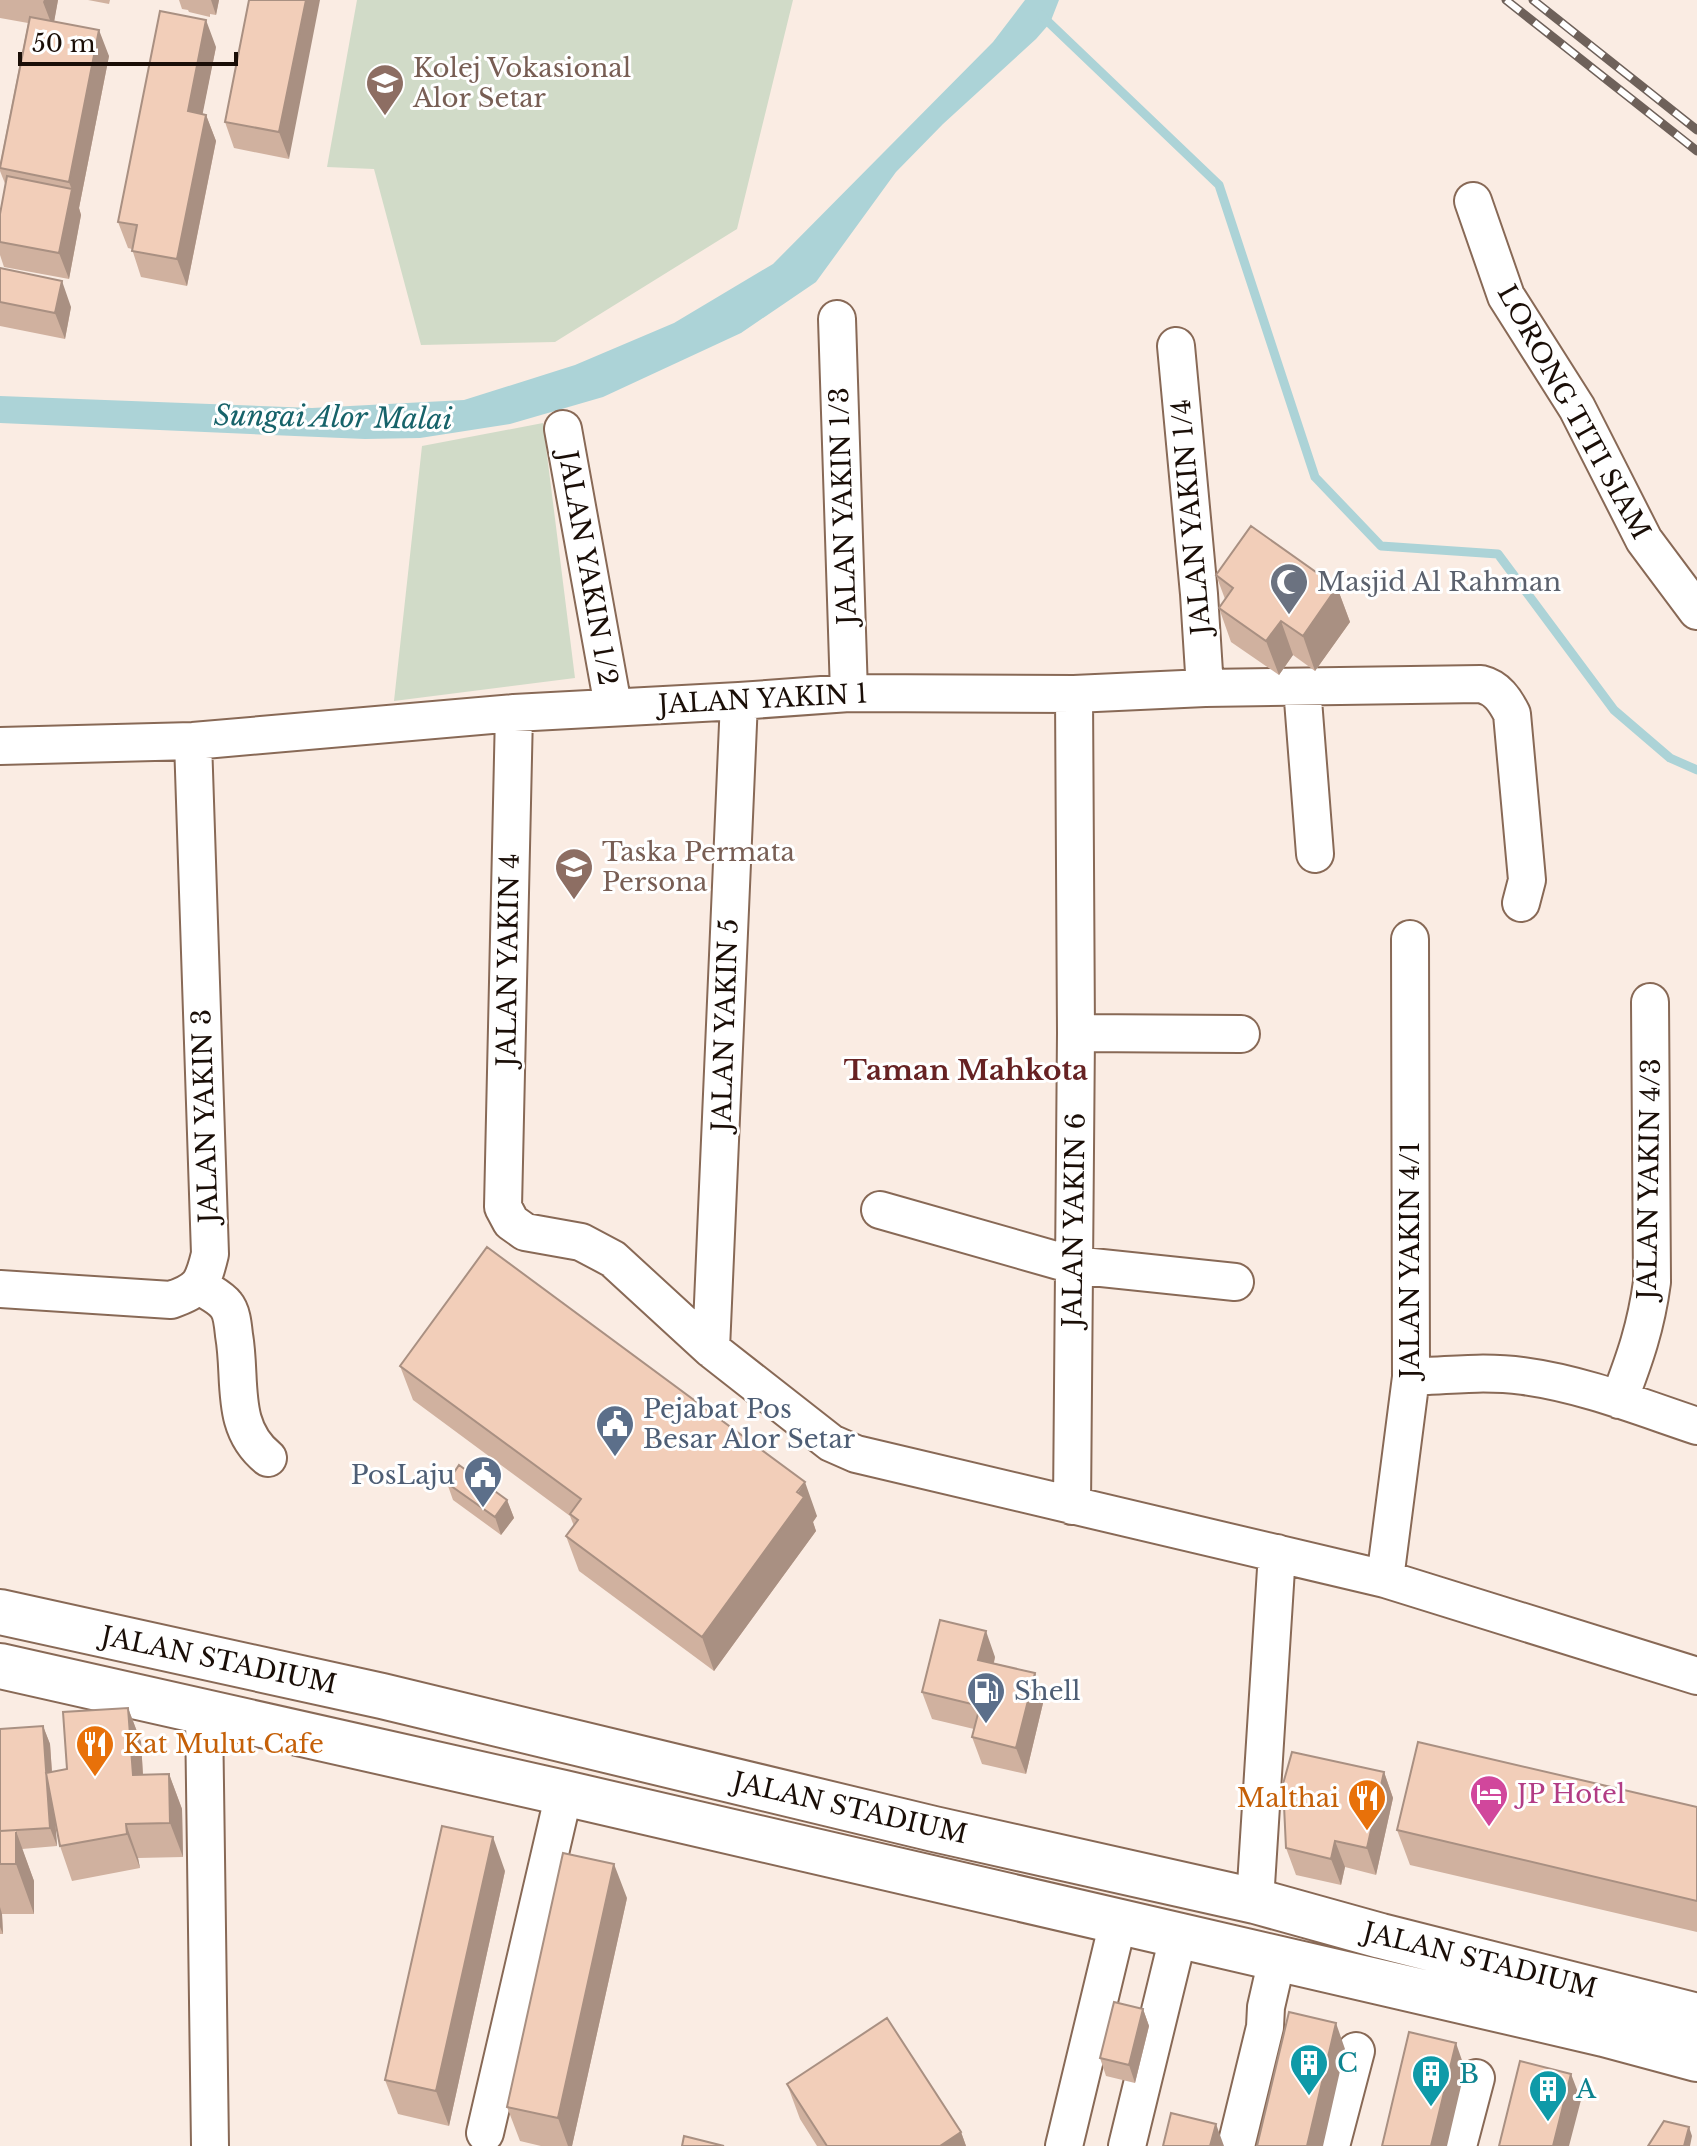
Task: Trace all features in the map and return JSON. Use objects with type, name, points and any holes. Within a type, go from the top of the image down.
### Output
[{"type":"main road","name":"JALAN STADIUM","points":[[0,1612],[382,1696],[918,1825],[1255,1901],[1697,2016]]},
{"type":"main road","name":"JALAN STADIUM","points":[[0,1666],[564,1793],[1604,2034],[1697,2059]]},
{"type":"street","name":"LORONG TITI SIAM","points":[[1473,201],[1506,296],[1577,408],[1644,540],[1697,611]]},
{"type":"street","name":"JALAN YAKIN 1/3","points":[[837,319],[849,693]]},
{"type":"street","name":"JALAN YAKIN 1/4","points":[[1176,346],[1205,688]]},
{"type":"street","name":"JALAN YAKIN 1/2","points":[[563,429],[613,706]]},
{"type":"street","name":"JALAN YAKIN 1","points":[[0,746],[193,741],[514,713],[849,693],[1074,694],[1205,688],[1481,684],[1492,687],[1507,703],[1512,714],[1527,880],[1521,903]]},
{"type":"street","points":[[1302,687],[1315,854]]},
{"type":"street","name":"JALAN YAKIN 6","points":[[1072,1506],[1076,1033],[1074,694]]},
{"type":"street","name":"JALAN YAKIN 5","points":[[711,1349],[739,701]]},
{"type":"street","name":"JALAN YAKIN 4","points":[[514,713],[503,1207],[511,1222],[525,1232],[581,1242],[613,1259],[711,1349]]},
{"type":"street","name":"JALAN YAKIN 3","points":[[193,741],[210,1254],[200,1286]]},
{"type":"street","name":"JALAN YAKIN 4/1","points":[[1385,1579],[1411,1377],[1410,939]]},
{"type":"street","name":"JALAN YAKIN 4/3","points":[[1619,1400],[1639,1347],[1652,1282],[1650,1002]]},
{"type":"street","points":[[1076,1033],[1241,1034]]},
{"type":"street","points":[[880,1210],[1073,1265],[1235,1282]]},
{"type":"street","points":[[0,1289],[171,1300],[200,1286],[226,1305],[236,1345],[243,1424],[256,1448],[268,1458]]},
{"type":"street","points":[[711,1349],[831,1443],[856,1454],[1385,1579],[1697,1676]]},
{"type":"street","points":[[1411,1377],[1483,1373],[1522,1376],[1568,1384],[1697,1426]]},
{"type":"street","points":[[1255,1901],[1277,1553]]},
{"type":"street","points":[[204,1713],[210,2146]]},
{"type":"street","points":[[485,2133],[564,1793]]},
{"type":"street","points":[[1064,2146],[1118,1922]]},
{"type":"street","points":[[1127,2146],[1178,1937]]},
{"type":"street","points":[[1236,2146],[1265,2027],[1266,2007],[1277,1959]]},
{"type":"street","points":[[1331,2146],[1356,2051]]},
{"type":"street","points":[[1458,2146],[1476,2078]]},
{"type":"green space","points":[[357,0],[793,0],[737,229],[555,342],[421,345],[374,169],[327,167]]},
{"type":"green space","points":[[543,423],[575,678],[394,701],[422,446]]},
{"type":"water","name":"Sungai Alor Malai","points":[[1025,0],[1059,0],[1050,23],[1036,39],[943,124],[896,172],[816,282],[741,333],[603,397],[510,424],[420,438],[365,439],[0,423],[0,396],[312,408],[464,400],[575,365],[674,323],[773,264],[993,42]]},
{"type":"building","points":[[249,0],[306,0],[279,132],[225,122]]},
{"type":"building","points":[[160,11],[206,20],[188,111],[206,115],[177,259],[132,251],[137,225],[118,222]]},
{"type":"building","points":[[30,17],[99,30],[69,182],[0,168]]},
{"type":"building","points":[[7,176],[72,189],[59,253],[0,242],[0,214]]},
{"type":"building","points":[[0,268],[62,281],[55,313],[0,302]]},
{"type":"building","points":[[1251,526],[1337,587],[1303,636],[1281,621],[1266,641],[1219,608],[1233,588],[1216,575]]},
{"type":"building","name":"Pejabat Pos Besar Alor Setar","points":[[487,1247],[805,1482],[797,1492],[804,1497],[702,1637],[566,1536],[578,1520],[570,1514],[581,1499],[400,1366]]},
{"type":"building","points":[[459,1465],[507,1500],[495,1517],[447,1483]]},
{"type":"building","points":[[940,1620],[986,1631],[978,1660],[1035,1673],[1016,1748],[972,1737],[980,1706],[922,1692]]},
{"type":"building","points":[[128,1708],[133,1775],[169,1774],[170,1823],[126,1824],[127,1834],[60,1846],[46,1773],[67,1769],[63,1712]]},
{"type":"building","points":[[43,1726],[50,1828],[0,1831],[0,1729]]},
{"type":"building","points":[[1418,1742],[1697,1807],[1697,1901],[1397,1830]]},
{"type":"building","points":[[1292,1752],[1384,1772],[1367,1848],[1335,1841],[1331,1859],[1286,1848],[1283,1784]]},
{"type":"building","points":[[442,1826],[493,1837],[436,2091],[385,2080]]},
{"type":"building","points":[[0,1831],[16,1831],[16,1864],[0,1864]]},
{"type":"building","points":[[563,1853],[614,1864],[558,2118],[507,2107]]},
{"type":"building","points":[[1114,2002],[1143,2009],[1129,2065],[1100,2058]]},
{"type":"building","points":[[1289,2012],[1336,2023],[1307,2146],[1257,2146]]},
{"type":"building","points":[[887,2018],[961,2132],[940,2146],[827,2146],[787,2084]]},
{"type":"building","points":[[1409,2032],[1456,2043],[1431,2146],[1382,2146]]},
{"type":"building","points":[[1520,2061],[1571,2074],[1553,2146],[1499,2146]]},
{"type":"building","points":[[1171,2113],[1216,2124],[1210,2146],[1163,2146]]},
{"type":"building","points":[[1664,2121],[1689,2127],[1684,2146],[1648,2146]]},
{"type":"building","points":[[684,2136],[724,2146],[682,2146]]},
{"type":"waterway","points":[[1041,15],[1219,185],[1315,477],[1381,546],[1498,554],[1614,710],[1670,758],[1697,770]]},
{"type":"railway","points":[[1506,0],[1697,151]]},
{"type":"railway","points":[[1533,0],[1697,130]]},
{"type":"place","name":"Kolej Vokasional Alor Setar","points":[[385,117]]},
{"type":"place","name":"Masjid Al Rahman","points":[[1289,616]]},
{"type":"place","name":"Taska Permata Persona","points":[[574,901]]},
{"type":"place","name":"Pejabat Pos Besar Alor Setar","points":[[615,1458]]},
{"type":"place","name":"PosLaju","points":[[483,1509]]},
{"type":"place","name":"Shell","points":[[986,1725]]},
{"type":"place","name":"Kat Mulut Cafe","points":[[95,1778]]},
{"type":"place","name":"JP Hotel","points":[[1489,1828]]},
{"type":"place","name":"Malthai","points":[[1367,1832]]},
{"type":"place","name":"C","points":[[1309,2097]]},
{"type":"place","name":"B","points":[[1431,2108]]},
{"type":"place","name":"A","points":[[1548,2123]]},
{"type":"district","name":"Taman Mahkota","points":[[966,1070]]}]
